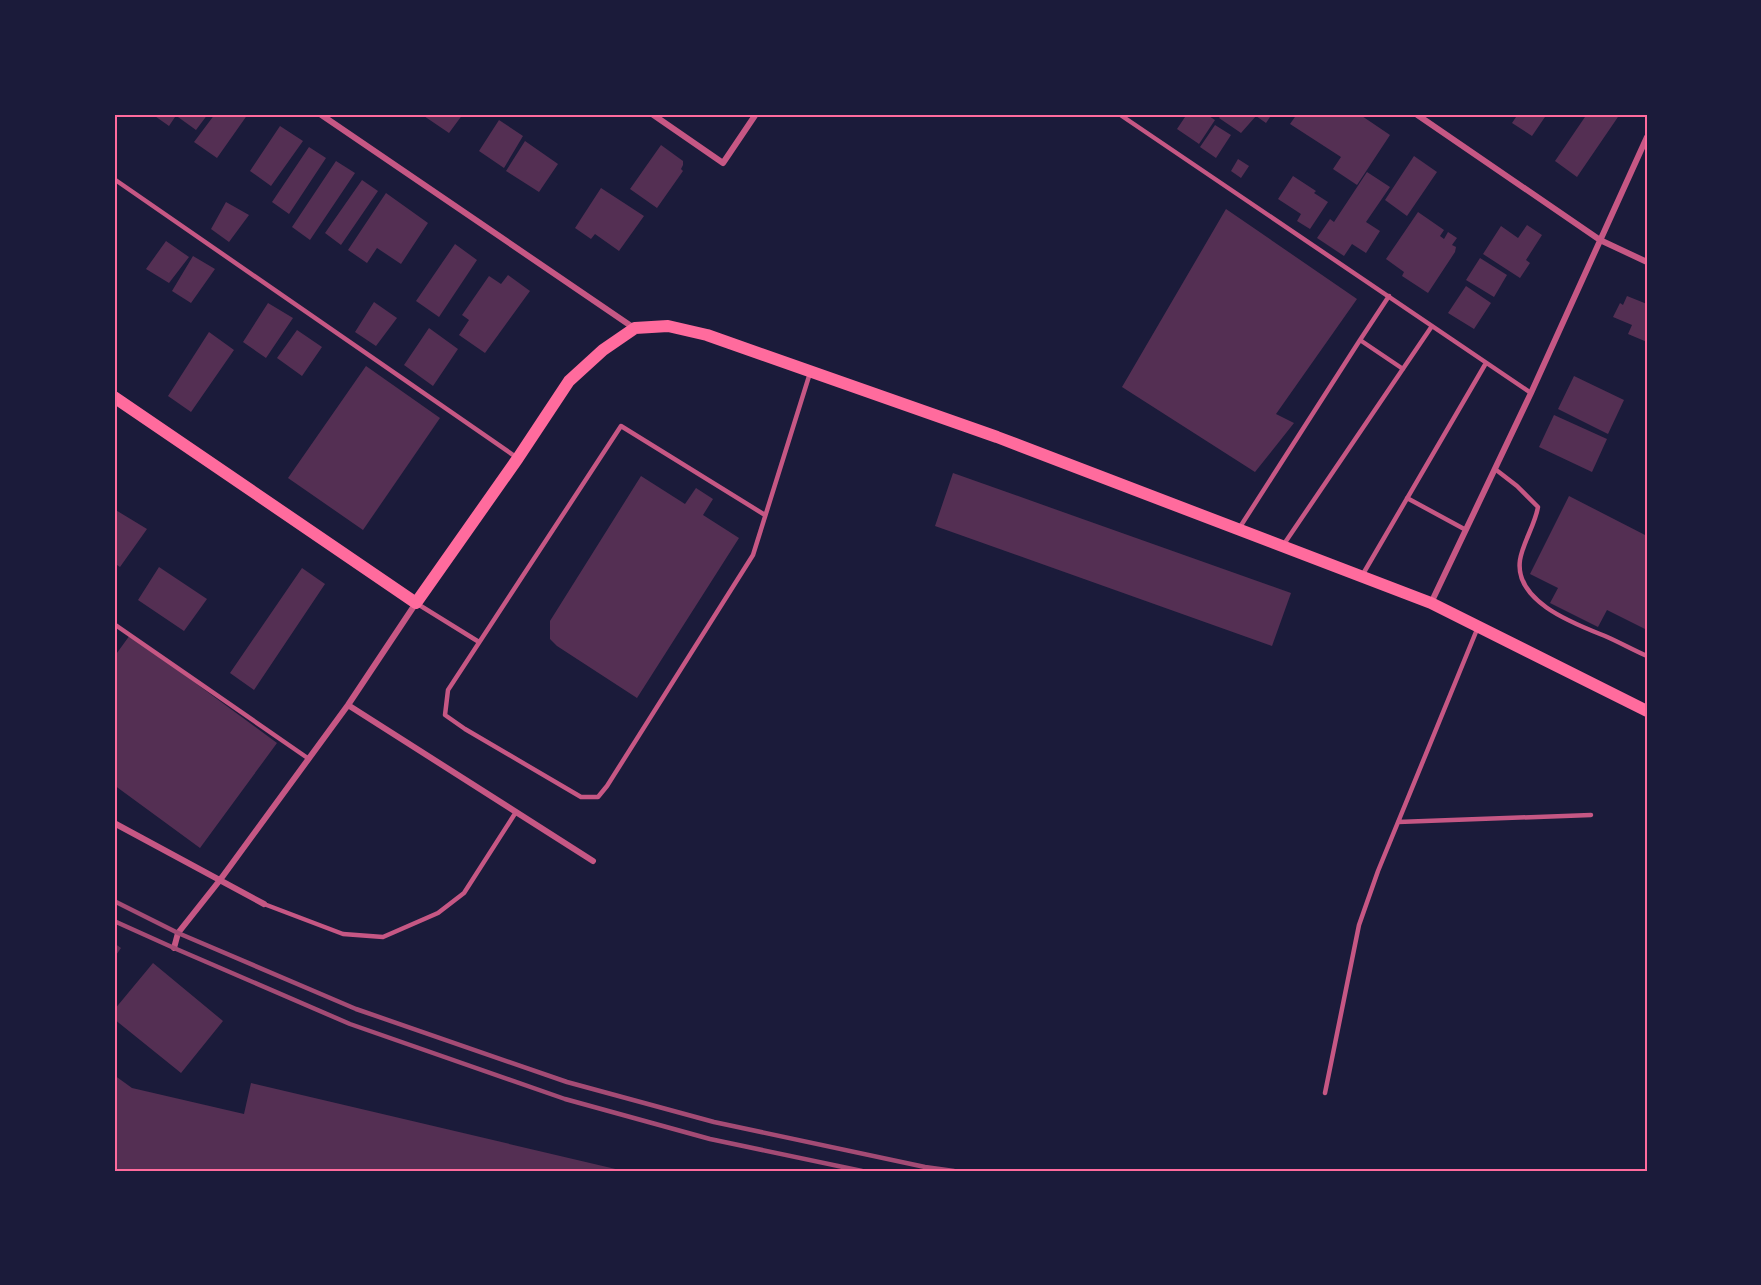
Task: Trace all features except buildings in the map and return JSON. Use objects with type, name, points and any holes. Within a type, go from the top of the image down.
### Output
[{"type":"main road","points":[[114,397],[416,603],[569,381],[603,350],[635,328],[668,326],[697,333],[997,437],[1431,603],[1647,711]]},
{"type":"street","points":[[320,114],[635,328]]},
{"type":"street","points":[[652,114],[723,163],[756,114]]},
{"type":"street","points":[[1416,114],[1600,240],[1647,262]]},
{"type":"street","points":[[1431,603],[1531,393],[1647,137]]},
{"type":"street","points":[[174,948],[178,933],[220,880],[348,705],[416,603]]},
{"type":"street","points":[[348,705],[593,861]]},
{"type":"street","points":[[114,823],[264,904]]},
{"type":"lane","points":[[1119,114],[1531,393]]},
{"type":"lane","points":[[114,179],[518,458]]},
{"type":"lane","points":[[1239,530],[1389,296]]},
{"type":"lane","points":[[1283,546],[1432,326]]},
{"type":"lane","points":[[1360,340],[1403,369]]},
{"type":"lane","points":[[1361,576],[1486,363]]},
{"type":"lane","points":[[765,515],[621,426],[448,690],[445,715],[581,797],[597,797],[607,786],[753,555],[811,372]]},
{"type":"lane","points":[[1495,469],[1517,486],[1538,507],[1536,521],[1521,559],[1520,571],[1527,586],[1538,600],[1551,611],[1574,624],[1647,656]]},
{"type":"lane","points":[[1407,498],[1466,530]]},
{"type":"lane","points":[[416,603],[479,642]]},
{"type":"lane","points":[[114,624],[309,759]]},
{"type":"lane","points":[[1325,1093],[1359,925],[1398,822],[1479,627]]},
{"type":"lane","points":[[264,904],[343,934],[383,937],[438,914],[464,893],[516,812]]},
{"type":"lane","points":[[1398,822],[1591,815]]},
{"type":"railway","points":[[114,901],[178,933],[356,1009],[567,1082],[714,1122],[925,1167],[954,1171]]},
{"type":"railway","points":[[114,921],[350,1024],[565,1099],[710,1139],[862,1171]]}]
